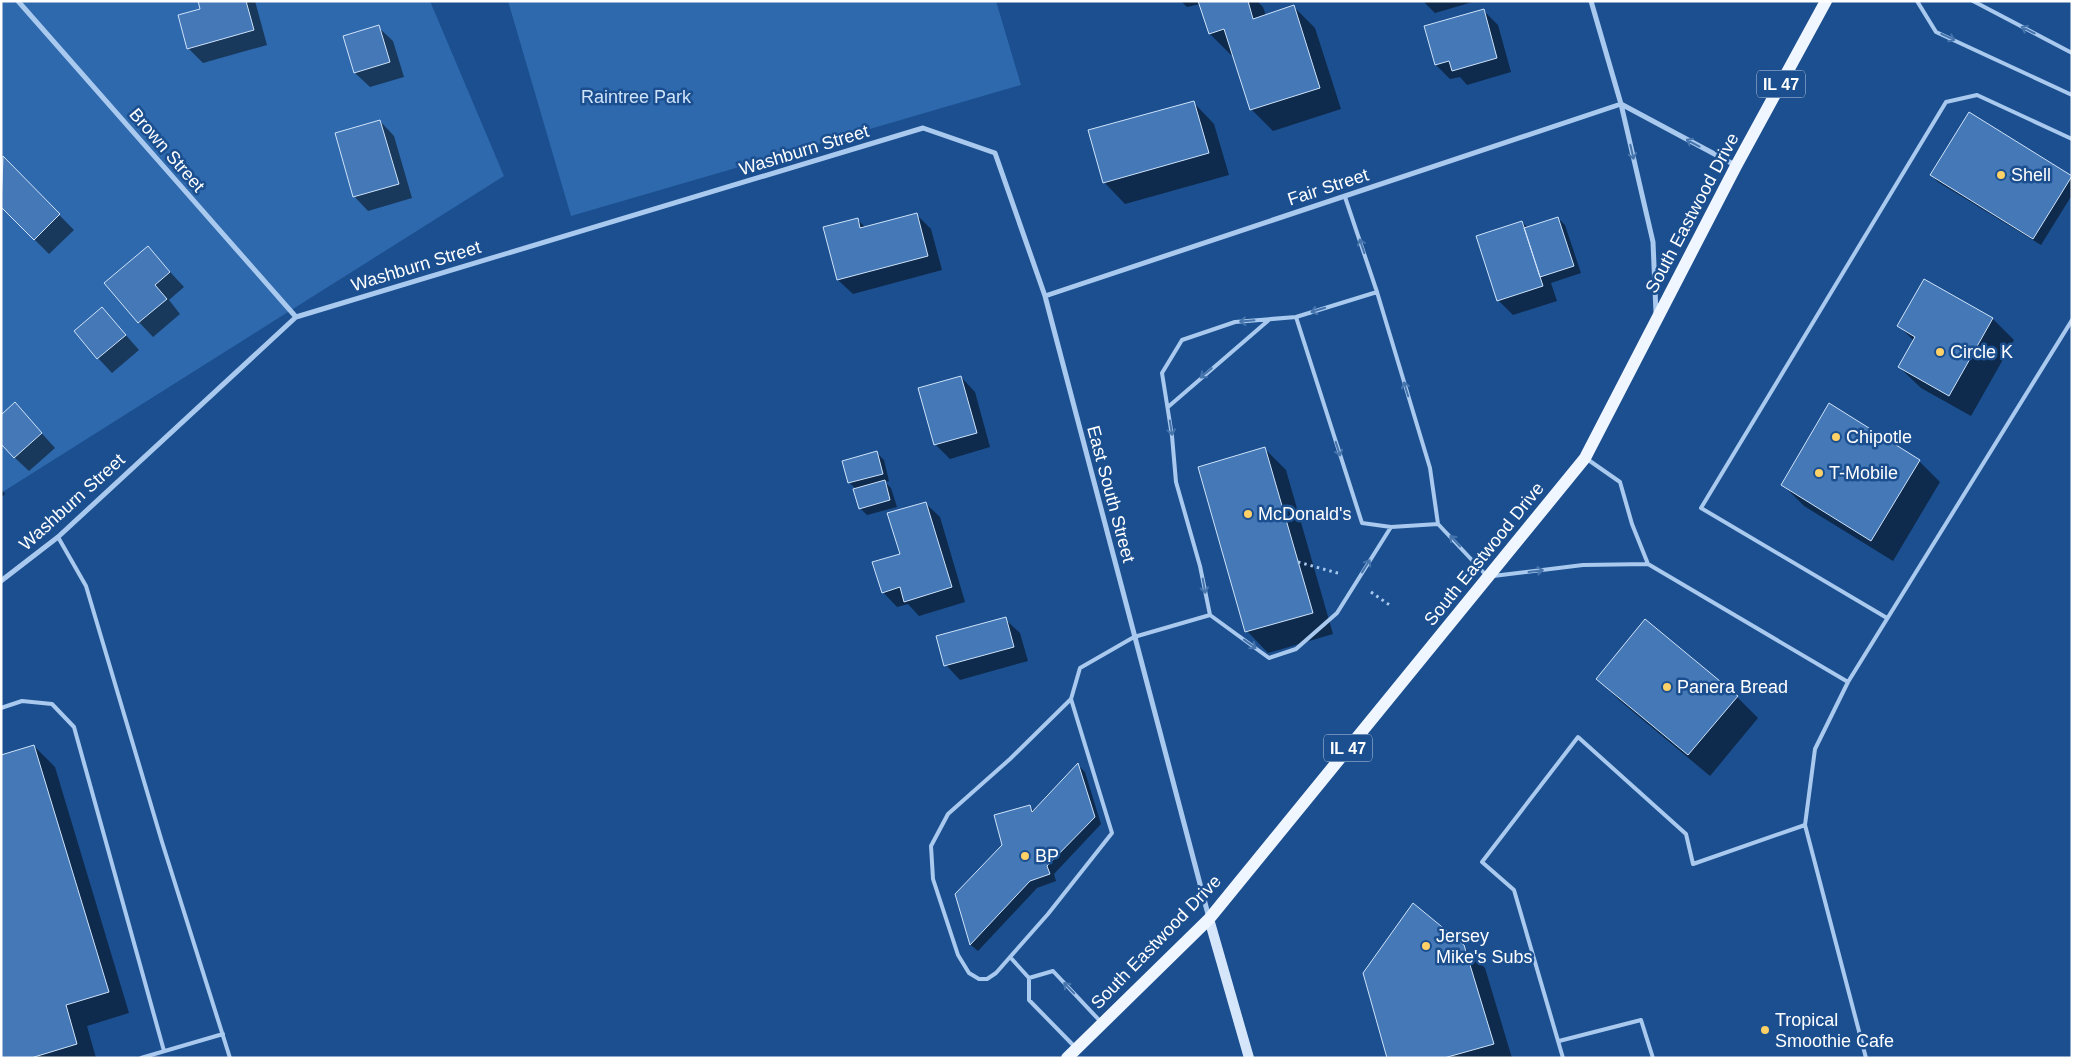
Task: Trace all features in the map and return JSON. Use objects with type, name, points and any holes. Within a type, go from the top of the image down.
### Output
[{"type":"main road","name":"South Eastwood Drive","points":[[1072,1053],[1209,918],[1585,458],[1736,166],[1826,1]]},
{"type":"street","name":"Brown Street","points":[[18,1],[296,316]]},
{"type":"street","points":[[1591,1],[1621,104],[1653,242],[1657,319]]},
{"type":"street","points":[[1621,104],[1736,166]]},
{"type":"street","name":"Fair Street","points":[[1045,296],[1621,104]]},
{"type":"street","name":"Washburn Street","points":[[1,581],[58,537],[296,316],[923,128]]},
{"type":"street","name":"East South Street","points":[[923,128],[995,153],[1045,296],[1209,918]]},
{"type":"street","points":[[1209,918],[1249,1058]]},
{"type":"lane","points":[[1917,1],[1936,32],[2072,95]]},
{"type":"lane","points":[[1973,1],[2072,53]]},
{"type":"lane","points":[[1887,618],[1701,508],[1946,102],[1976,95],[2072,139]]},
{"type":"lane","points":[[1344,197],[1377,292],[1430,468],[1438,524],[1488,577],[1583,565],[1648,564],[1848,682]]},
{"type":"lane","points":[[1377,292],[1296,317],[1235,322],[1182,340],[1162,373],[1176,482],[1200,566],[1210,615],[1269,658],[1296,649],[1337,613],[1391,527]]},
{"type":"lane","points":[[1296,317],[1362,523],[1391,527],[1438,524]]},
{"type":"lane","points":[[1168,408],[1270,319]]},
{"type":"lane","points":[[1866,1058],[1805,826],[1815,749],[1848,682],[2072,320]]},
{"type":"lane","points":[[1585,458],[1620,482],[1632,524],[1648,564]]},
{"type":"lane","points":[[58,537],[86,586],[230,1058]]},
{"type":"lane","points":[[1071,699],[1112,832],[1048,914],[1010,957],[987,979],[979,979],[970,973],[958,955],[933,880],[931,846],[948,814],[1010,759],[1071,699],[1080,668],[1134,637],[1210,615]]},
{"type":"lane","points":[[1,708],[22,701],[52,704],[74,727],[164,1051]]},
{"type":"lane","points":[[1564,1058],[1514,890],[1482,862],[1578,737],[1686,834],[1693,864],[1805,826]]},
{"type":"lane","points":[[1010,957],[1029,978],[1029,1000],[1072,1053]]},
{"type":"lane","points":[[1029,978],[1053,971],[1102,1022]]},
{"type":"lane","points":[[1559,1041],[1641,1020],[1652,1058]]},
{"type":"lane","points":[[141,1058],[223,1034]]},
{"type":"green space","points":[[1,1],[430,1],[504,176],[1,493]]},
{"type":"green space","name":"Raintree Park","points":[[508,1],[996,1],[1021,85],[571,216]]},
{"type":"building","points":[[198,1],[246,1],[254,30],[187,49],[178,15],[200,9]]},
{"type":"building","points":[[1198,1],[1248,1],[1253,19],[1294,5],[1320,88],[1250,110],[1224,29],[1209,34]]},
{"type":"building","points":[[1484,9],[1497,58],[1452,71],[1449,61],[1435,65],[1424,26]]},
{"type":"building","points":[[379,25],[390,62],[354,73],[343,36]]},
{"type":"building","points":[[1194,101],[1209,153],[1103,183],[1088,130]]},
{"type":"building","name":"Shell","points":[[1969,112],[2072,176],[2033,239],[1930,175]]},
{"type":"building","points":[[380,120],[399,184],[353,197],[335,133]]},
{"type":"building","points":[[3,156],[60,214],[34,240],[1,207]]},
{"type":"building","points":[[917,213],[928,256],[837,280],[823,227],[858,218],[860,228]]},
{"type":"building","points":[[1558,217],[1574,266],[1540,277],[1524,228]]},
{"type":"building","points":[[1522,221],[1543,286],[1497,301],[1476,236]]},
{"type":"building","points":[[148,246],[170,272],[155,285],[167,299],[138,323],[104,283]]},
{"type":"building","name":"Circle K","points":[[1924,279],[1993,318],[1949,396],[1898,367],[1915,337],[1897,326]]},
{"type":"building","points":[[102,307],[126,335],[97,359],[74,331]]},
{"type":"building","points":[[961,376],[977,433],[934,445],[918,388]]},
{"type":"building","points":[[15,402],[42,433],[14,458],[1,444],[1,415]]},
{"type":"building","points":[[1829,403],[1920,460],[1871,541],[1781,485]]},
{"type":"building","name":"McDonald's","points":[[1265,447],[1313,613],[1245,632],[1198,467]]},
{"type":"building","points":[[877,451],[883,474],[848,483],[842,461]]},
{"type":"building","points":[[885,480],[890,500],[859,509],[853,489]]},
{"type":"building","points":[[926,502],[952,587],[904,602],[900,587],[882,593],[872,562],[900,554],[887,513]]},
{"type":"building","points":[[1006,617],[1014,647],[944,666],[936,636]]},
{"type":"building","name":"Panera Bread","points":[[1645,619],[1738,696],[1688,755],[1596,679]]},
{"type":"building","points":[[34,745],[109,992],[66,1005],[77,1044],[31,1058],[1,1058],[1,755]]},
{"type":"building","name":"BP","points":[[1078,763],[1095,817],[1047,866],[1050,874],[1030,881],[970,945],[955,894],[1002,845],[994,815],[1030,805],[1032,812]]},
{"type":"building","points":[[1413,903],[1464,945],[1494,1044],[1444,1058],[1387,1058],[1363,973]]},
{"type":"place","name":"Shell","points":[[2001,175]]},
{"type":"place","name":"Circle K","points":[[1940,352]]},
{"type":"place","name":"Chipotle","points":[[1836,437]]},
{"type":"place","name":"T-Mobile","points":[[1819,473]]},
{"type":"place","name":"McDonald's","points":[[1248,514]]},
{"type":"place","name":"Panera Bread","points":[[1667,687]]},
{"type":"place","name":"BP","points":[[1025,856]]},
{"type":"place","name":"Jersey Mike's Subs","points":[[1426,946]]},
{"type":"place","name":"Tropical Smoothie Cafe","points":[[1765,1030]]}]
